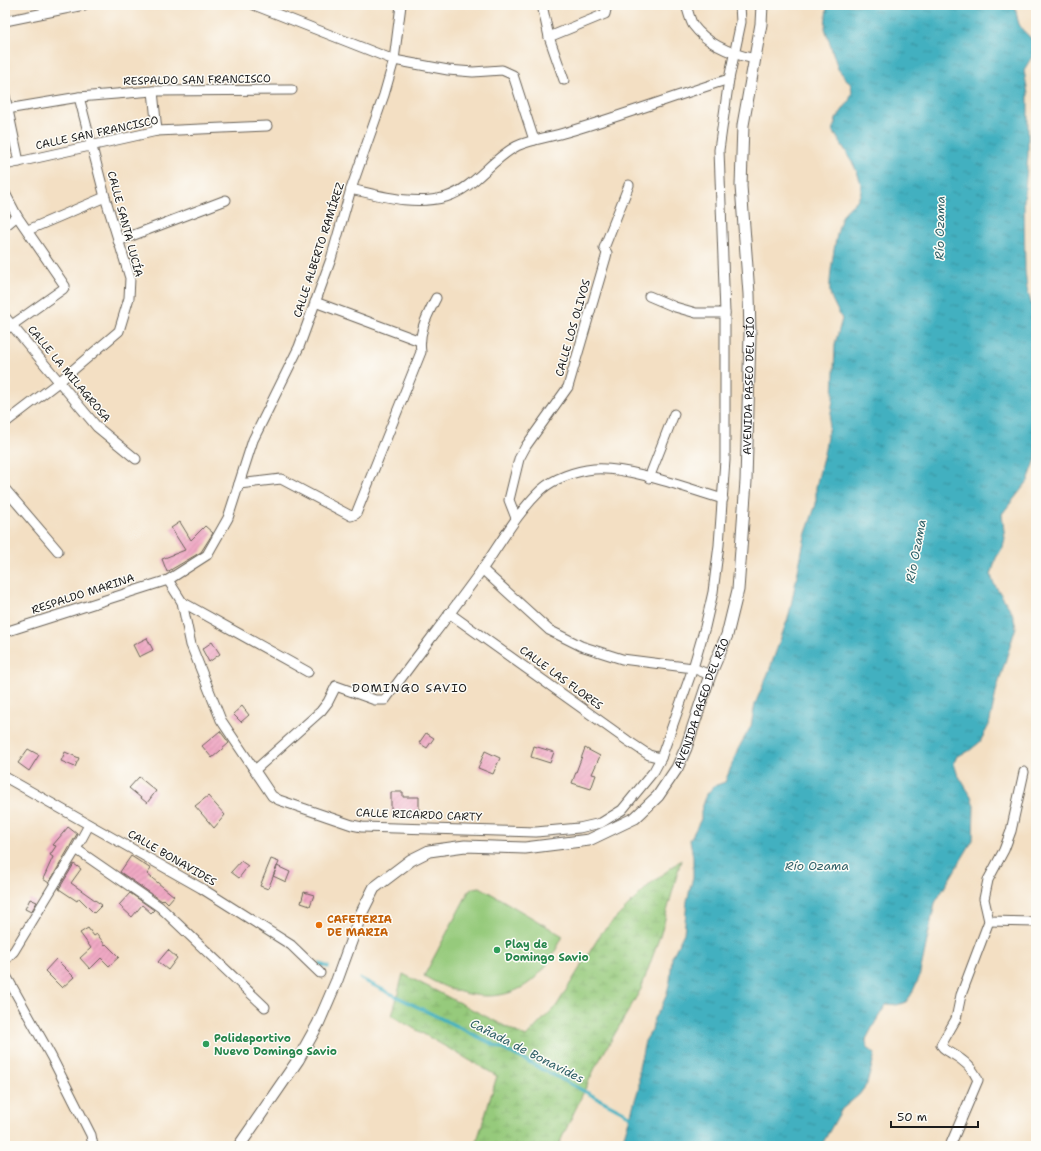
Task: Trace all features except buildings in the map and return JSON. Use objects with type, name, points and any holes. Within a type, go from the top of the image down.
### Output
[{"type":"street","points":[[5,21],[84,5]]},
{"type":"street","points":[[254,5],[394,60],[448,70],[474,72],[502,70],[513,76],[534,140]]},
{"type":"street","name":"CALLE ALBERTO RAMÍREZ","points":[[168,580],[207,555],[228,518],[253,440],[299,347],[331,259],[350,189],[384,95],[394,60],[401,5]]},
{"type":"street","points":[[542,5],[550,37],[564,80]]},
{"type":"street","points":[[550,37],[605,14],[607,5]]},
{"type":"street","points":[[686,5],[693,24],[706,39],[734,55],[755,59]]},
{"type":"street","name":"AVENIDA PASEO DEL RÍO","points":[[661,758],[693,668],[714,592],[723,499],[725,460],[725,313],[719,150],[729,79],[741,22],[740,5]]},
{"type":"street","name":"AVENIDA PASEO DEL RÍO","points":[[239,1146],[298,1060],[318,1024],[337,980],[361,914],[374,888],[412,860],[429,851],[465,846],[525,848],[589,840],[635,818],[658,796],[677,768],[686,748],[710,675],[727,635],[738,590],[746,481],[750,335],[742,178],[743,125],[761,24],[762,5]]},
{"type":"street","points":[[350,189],[407,201],[426,201],[448,197],[475,180],[505,153],[534,140],[566,132],[729,79]]},
{"type":"street","name":"RESPALDO SAN FRANCISCO","points":[[7,109],[79,97],[154,91],[292,90]]},
{"type":"street","points":[[154,91],[157,131]]},
{"type":"street","points":[[5,96],[19,162]]},
{"type":"street","name":"CALLE SANTA LUCÍA","points":[[5,423],[60,382],[119,331],[125,316],[129,298],[130,278],[105,197],[93,146],[79,97]]},
{"type":"street","name":"CALLE SAN FRANCISCO","points":[[5,165],[157,131],[267,126]]},
{"type":"street","name":"CALLE LOS OLIVOS","points":[[516,518],[509,500],[520,459],[526,446],[568,387],[606,257],[604,248],[629,185]]},
{"type":"street","points":[[5,193],[17,216],[65,286],[63,289],[8,328]]},
{"type":"street","points":[[28,230],[105,197]]},
{"type":"street","points":[[118,241],[226,200]]},
{"type":"street","points":[[5,226],[17,216]]},
{"type":"street","points":[[649,296],[675,307],[696,313],[725,313]]},
{"type":"street","points":[[239,484],[281,479],[351,516],[356,514],[422,352],[420,341],[423,325],[436,298]]},
{"type":"street","points":[[315,302],[420,341]]},
{"type":"street","name":"CALLE LA MILAGROSA","points":[[5,317],[8,328],[60,382],[97,428],[136,459]]},
{"type":"street","points":[[648,478],[674,414]]},
{"type":"street","points":[[255,770],[321,710],[328,702],[336,686],[375,700],[385,700],[482,569],[516,518],[541,490],[565,476],[593,469],[614,469],[723,499]]},
{"type":"street","points":[[5,489],[58,551]]},
{"type":"street","points":[[482,569],[549,630],[580,646],[622,659],[693,668],[710,675]]},
{"type":"street","name":"CALLE RICARDO CARTY","points":[[168,580],[182,602],[191,645],[221,720],[272,796],[279,800],[352,825],[536,832],[601,823],[622,810],[654,771],[661,758]]},
{"type":"street","name":"RESPALDO MARINA","points":[[5,632],[168,580]]},
{"type":"street","points":[[182,602],[308,672]]},
{"type":"street","name":"CALLE LAS FLORES","points":[[449,613],[628,741],[650,755],[661,758]]},
{"type":"street","points":[[950,1146],[978,1080],[974,1072],[951,1052],[943,1049],[941,1045],[956,1019],[961,995],[989,921],[984,899],[988,880],[1004,850],[1011,831],[1024,772]]},
{"type":"street","name":"CALLE BONAVIDES","points":[[5,777],[89,825],[133,848],[201,888],[290,945],[320,972]]},
{"type":"street","points":[[5,960],[14,952],[89,825]]},
{"type":"street","points":[[76,849],[160,907],[265,1007]]},
{"type":"street","points":[[989,921],[1036,922]]},
{"type":"street","points":[[5,974],[54,1063],[91,1135],[94,1146]]},
{"type":"green space","points":[[681,860],[662,930],[641,989],[595,1068],[558,1146],[474,1146],[476,1144],[497,1076],[392,1016],[403,974],[526,1037],[557,1005],[602,932],[649,885]]},
{"type":"green space","name":"Play de Domingo Savio","points":[[480,887],[563,936],[549,962],[542,971],[525,985],[512,992],[482,996],[467,994],[424,976],[469,891],[473,888]]},
{"type":"water","name":"Río Ozama","points":[[827,5],[1015,5],[1019,24],[1023,31],[1034,42],[1036,50],[1024,70],[1028,94],[1028,155],[1024,201],[1025,270],[1027,288],[1036,321],[1036,459],[1028,481],[1002,514],[1005,539],[1003,547],[996,558],[991,575],[993,582],[1012,612],[1016,627],[997,688],[989,725],[980,742],[969,751],[957,756],[954,763],[957,773],[971,796],[974,806],[973,840],[935,903],[919,978],[911,995],[906,1002],[897,1005],[887,1004],[875,1022],[867,1038],[867,1045],[875,1054],[867,1084],[859,1095],[842,1109],[821,1146],[621,1146],[639,1087],[639,1068],[645,1041],[652,1030],[654,1018],[661,1008],[666,996],[670,981],[672,957],[684,933],[687,901],[693,877],[693,857],[690,840],[701,819],[701,811],[707,794],[714,786],[725,782],[738,749],[751,726],[755,704],[769,671],[789,615],[805,536],[816,504],[816,487],[825,449],[833,400],[835,344],[842,319],[830,293],[832,266],[841,220],[845,212],[856,201],[861,191],[861,184],[855,168],[833,131],[836,119],[849,101],[852,92],[851,85],[838,69],[825,28]]},
{"type":"waterway","name":"Cañada de Bonavides","points":[[320,964],[328,967]]},
{"type":"waterway","name":"Cañada de Bonavides","points":[[361,979],[523,1059],[635,1118]]},
{"type":"place","name":"CAFETERIA DE MARIA","points":[[319,925]]},
{"type":"place","name":"Play de Domingo Savio","points":[[497,950]]},
{"type":"place","name":"Polideportivo Nuevo Domingo Savio","points":[[206,1044]]},
{"type":"district","name":"DOMINGO SAVIO","points":[[410,688]]}]
